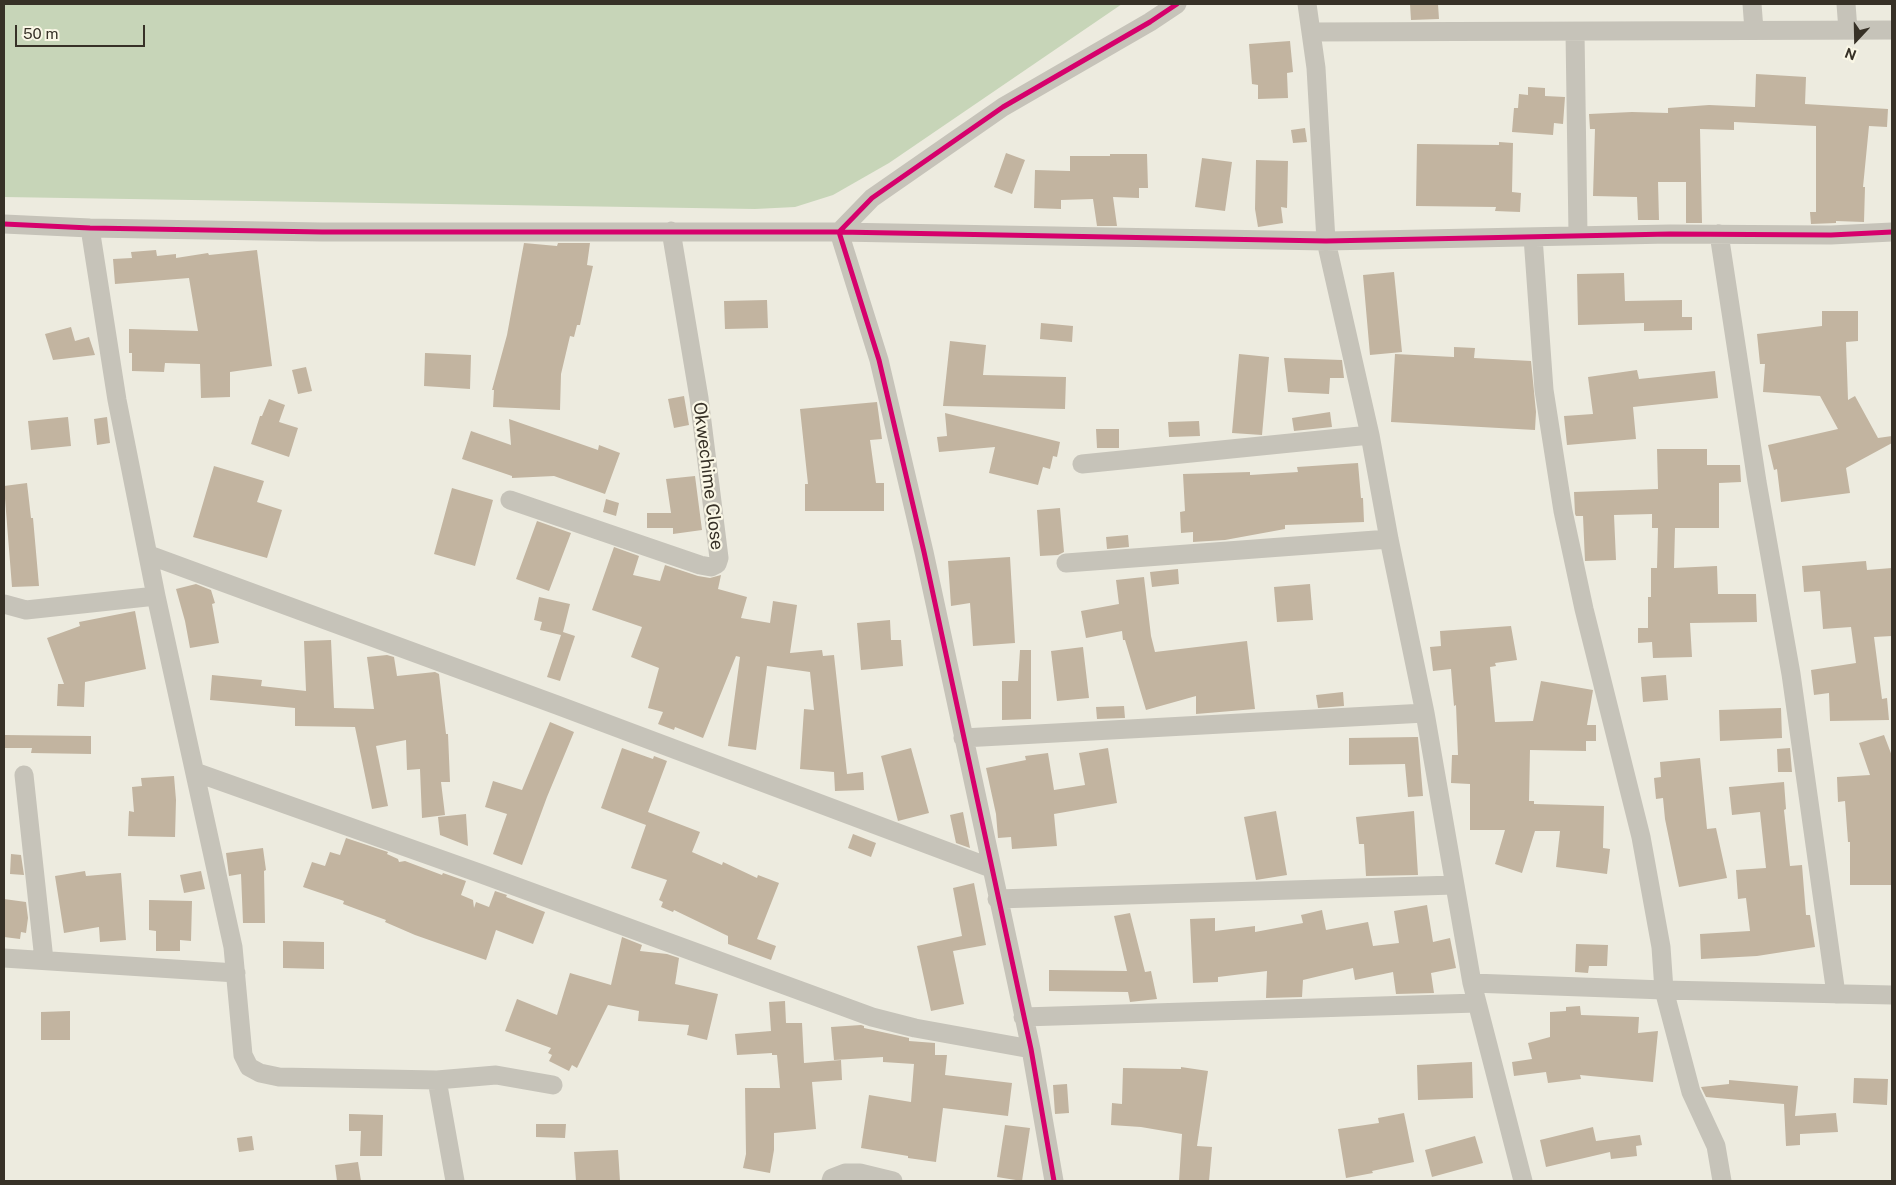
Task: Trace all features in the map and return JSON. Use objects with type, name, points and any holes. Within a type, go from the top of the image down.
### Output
[{"type":"street","points":[[839,232],[872,198],[1003,107],[1150,22],[1177,4]]},
{"type":"street","points":[[1307,4],[1316,68],[1326,241],[1370,435],[1389,539],[1425,713],[1472,983],[1520,1181]]},
{"type":"street","points":[[1752,4],[1754,30]]},
{"type":"street","points":[[1846,4],[1848,30]]},
{"type":"street","points":[[1311,32],[1892,30]]},
{"type":"street","points":[[1575,32],[1578,236]]},
{"type":"street","points":[[4,224],[90,228],[322,232],[839,232],[1326,241],[1533,236],[1831,235],[1892,232]]},
{"type":"street","points":[[90,228],[117,400],[156,596],[233,947],[243,1055],[249,1066],[260,1073],[279,1077],[437,1080],[496,1075],[553,1085]]},
{"type":"street","name":"Okwechime Close","points":[[510,500],[700,565],[711,567],[717,564],[719,558],[699,398],[671,231]]},
{"type":"street","points":[[839,232],[879,360],[924,552],[997,899],[1031,1049],[1054,1181]]},
{"type":"street","points":[[1719,234],[1757,482],[1793,683],[1836,994]]},
{"type":"street","points":[[1533,236],[1544,390],[1563,511],[1584,609],[1641,837],[1661,947],[1664,990],[1691,1092],[1716,1146],[1722,1181]]},
{"type":"street","points":[[1082,464],[1370,435]]},
{"type":"street","points":[[1066,564],[1389,539]]},
{"type":"street","points":[[149,555],[557,704],[991,868]]},
{"type":"street","points":[[4,604],[26,610],[156,596]]},
{"type":"street","points":[[963,738],[1425,713]]},
{"type":"street","points":[[195,772],[498,880],[872,1017],[915,1028],[1031,1049]]},
{"type":"street","points":[[24,775],[44,960]]},
{"type":"street","points":[[997,899],[1454,885]]},
{"type":"street","points":[[4,958],[236,973]]},
{"type":"street","points":[[1472,983],[1664,990],[1892,995]]},
{"type":"street","points":[[1023,1017],[1477,1003]]},
{"type":"street","points":[[437,1080],[455,1181]]},
{"type":"street","points":[[831,1181],[832,1178],[845,1173],[860,1173],[893,1181]]},
{"type":"green space","points":[[4,4],[1122,4],[889,163],[833,195],[795,207],[755,209],[4,197]]},
{"type":"building","points":[[1410,4],[1438,4],[1439,19],[1411,20]]},
{"type":"building","points":[[1290,41],[1293,72],[1287,73],[1288,98],[1258,99],[1258,85],[1252,84],[1249,44]]},
{"type":"building","points":[[1756,74],[1806,77],[1805,104],[1888,109],[1887,127],[1869,126],[1863,187],[1865,187],[1864,222],[1836,221],[1836,223],[1811,224],[1810,212],[1816,212],[1816,126],[1734,122],[1734,130],[1700,129],[1702,223],[1686,223],[1686,182],[1658,182],[1659,220],[1638,220],[1637,197],[1593,196],[1595,129],[1590,129],[1589,114],[1668,113],[1668,108],[1709,105],[1755,107]]},
{"type":"building","points":[[1528,87],[1545,88],[1545,96],[1565,97],[1563,124],[1554,123],[1553,135],[1512,132],[1514,108],[1518,108],[1519,94],[1528,95]]},
{"type":"building","points":[[1305,128],[1307,142],[1293,143],[1291,130]]},
{"type":"building","points":[[1499,142],[1513,143],[1512,192],[1521,193],[1520,212],[1495,211],[1496,207],[1416,206],[1417,144],[1499,145]]},
{"type":"building","points":[[1006,153],[1025,160],[1012,194],[994,187]]},
{"type":"building","points":[[1110,154],[1147,154],[1148,188],[1139,188],[1139,198],[1113,197],[1117,226],[1097,226],[1093,199],[1061,200],[1061,209],[1034,208],[1035,170],[1070,171],[1070,156],[1110,156]]},
{"type":"building","points":[[1202,158],[1232,162],[1225,211],[1195,207]]},
{"type":"building","points":[[1256,160],[1288,161],[1287,208],[1281,207],[1283,223],[1258,227],[1255,209]]},
{"type":"building","points":[[524,243],[557,246],[558,243],[590,243],[587,265],[593,266],[580,325],[577,325],[574,337],[570,336],[561,374],[560,410],[493,407],[494,390],[492,390],[507,335]]},
{"type":"building","points":[[156,250],[157,256],[176,254],[176,258],[208,253],[209,255],[257,250],[272,366],[230,372],[230,397],[201,398],[200,364],[165,363],[164,372],[132,371],[132,353],[129,353],[129,329],[198,331],[189,278],[115,284],[113,259],[132,258],[131,252]]},
{"type":"building","points":[[1394,272],[1402,352],[1370,355],[1363,275]]},
{"type":"building","points":[[1624,273],[1625,301],[1682,300],[1682,317],[1692,317],[1692,330],[1644,331],[1644,323],[1578,325],[1577,274]]},
{"type":"building","points":[[767,300],[768,328],[725,329],[724,301]]},
{"type":"building","points":[[1822,311],[1858,311],[1858,341],[1846,342],[1848,400],[1855,396],[1878,438],[1892,436],[1892,443],[1846,468],[1850,493],[1781,502],[1777,469],[1774,470],[1768,445],[1838,429],[1820,396],[1763,392],[1765,364],[1760,364],[1757,334],[1822,326]]},
{"type":"building","points":[[1041,323],[1073,326],[1072,342],[1040,339]]},
{"type":"building","points":[[71,327],[75,341],[89,337],[95,355],[53,360],[45,334]]},
{"type":"building","points":[[950,341],[986,345],[983,375],[1066,377],[1065,409],[943,406]]},
{"type":"building","points":[[1454,347],[1475,348],[1474,358],[1531,361],[1536,412],[1535,430],[1391,422],[1395,354],[1454,357]]},
{"type":"building","points":[[425,353],[471,355],[470,389],[424,386]]},
{"type":"building","points":[[1239,354],[1269,357],[1262,435],[1232,433]]},
{"type":"building","points":[[1284,358],[1342,360],[1344,378],[1330,378],[1329,394],[1288,392]]},
{"type":"building","points":[[306,367],[312,391],[298,394],[292,370]]},
{"type":"building","points":[[1637,370],[1639,379],[1715,371],[1718,398],[1633,407],[1636,439],[1567,445],[1564,416],[1593,414],[1588,377]]},
{"type":"building","points":[[684,396],[689,425],[674,428],[668,399]]},
{"type":"building","points":[[269,399],[285,405],[279,422],[298,428],[289,457],[251,444],[260,416],[262,416]]},
{"type":"building","points":[[877,402],[882,439],[870,440],[876,483],[884,483],[884,511],[805,511],[805,484],[808,484],[800,409]]},
{"type":"building","points":[[1330,412],[1332,427],[1294,431],[1292,418]]},
{"type":"building","points":[[945,413],[1060,442],[1057,457],[1053,456],[1050,469],[1043,467],[1038,485],[989,473],[995,447],[939,452],[937,437],[947,436]]},
{"type":"building","points":[[68,417],[71,446],[31,450],[28,421]]},
{"type":"building","points":[[107,417],[110,443],[97,445],[94,419]]},
{"type":"building","points":[[509,419],[598,450],[599,445],[620,453],[605,494],[554,476],[512,478],[512,476],[462,459],[471,431],[511,445]]},
{"type":"building","points":[[1199,421],[1200,436],[1169,437],[1168,422]]},
{"type":"building","points":[[1096,429],[1119,429],[1119,448],[1097,448]]},
{"type":"building","points":[[1657,449],[1707,449],[1707,465],[1740,465],[1741,482],[1719,483],[1719,528],[1675,528],[1674,568],[1717,566],[1718,594],[1756,594],[1757,622],[1690,623],[1692,657],[1653,658],[1652,642],[1638,643],[1638,628],[1648,628],[1648,597],[1651,597],[1651,568],[1657,568],[1658,528],[1652,528],[1652,514],[1614,515],[1616,560],[1585,561],[1583,516],[1576,516],[1575,514],[1574,492],[1658,489]]},
{"type":"building","points":[[1358,463],[1364,522],[1285,525],[1285,529],[1225,540],[1193,542],[1193,532],[1181,533],[1180,512],[1185,511],[1183,474],[1250,472],[1250,475],[1298,472],[1297,467]]},
{"type":"building","points":[[214,466],[264,481],[257,502],[282,510],[267,558],[193,537]]},
{"type":"building","points":[[695,476],[702,530],[673,534],[673,528],[647,528],[647,513],[671,513],[666,479]]},
{"type":"building","points":[[27,483],[31,518],[33,518],[39,586],[12,587],[4,486]]},
{"type":"building","points":[[452,488],[493,500],[475,566],[434,554]]},
{"type":"building","points":[[606,499],[619,503],[616,516],[603,512]]},
{"type":"building","points":[[1060,508],[1064,552],[1058,555],[1040,556],[1037,510]]},
{"type":"building","points":[[537,521],[571,533],[549,591],[516,579]]},
{"type":"building","points":[[1128,535],[1129,547],[1107,549],[1106,537]]},
{"type":"building","points":[[614,547],[639,556],[633,575],[660,581],[665,565],[698,576],[710,578],[721,575],[718,589],[747,597],[741,618],[770,623],[773,601],[797,605],[790,653],[822,650],[823,656],[834,655],[847,774],[863,772],[864,790],[835,791],[834,772],[800,769],[804,709],[814,710],[810,672],[767,666],[756,750],[728,746],[740,657],[736,656],[703,738],[675,727],[674,730],[658,724],[663,712],[648,708],[659,668],[631,657],[642,627],[592,610]]},
{"type":"building","points":[[1010,557],[1015,643],[973,646],[970,603],[951,606],[948,561]]},
{"type":"building","points":[[1866,561],[1867,570],[1892,568],[1892,636],[1874,637],[1882,699],[1887,698],[1889,720],[1830,721],[1829,693],[1814,695],[1811,670],[1856,663],[1851,627],[1823,629],[1820,591],[1804,592],[1802,566]]},
{"type":"building","points":[[1178,569],[1179,584],[1152,587],[1150,572]]},
{"type":"building","points":[[1144,577],[1151,636],[1155,652],[1247,641],[1255,709],[1196,714],[1196,696],[1146,710],[1125,640],[1123,640],[1122,631],[1086,638],[1081,611],[1119,604],[1116,580]]},
{"type":"building","points":[[196,584],[211,590],[215,603],[212,604],[219,643],[190,648],[176,589]]},
{"type":"building","points":[[1310,584],[1313,620],[1277,622],[1274,587]]},
{"type":"building","points":[[539,597],[570,604],[563,632],[575,636],[560,681],[547,677],[561,635],[540,630],[542,622],[534,620]]},
{"type":"building","points":[[135,611],[146,669],[85,682],[84,707],[57,706],[58,684],[64,684],[47,638],[80,626],[79,622]]},
{"type":"building","points":[[890,620],[891,640],[901,640],[903,666],[861,670],[857,623]]},
{"type":"building","points":[[1511,626],[1517,660],[1495,663],[1496,666],[1490,667],[1495,722],[1533,721],[1541,681],[1593,690],[1587,725],[1596,725],[1596,741],[1586,741],[1586,751],[1530,750],[1529,801],[1534,801],[1534,804],[1604,806],[1603,848],[1610,849],[1607,874],[1556,867],[1560,831],[1535,831],[1522,873],[1495,864],[1505,830],[1470,830],[1470,784],[1451,783],[1452,755],[1458,755],[1456,705],[1454,706],[1451,669],[1433,671],[1430,647],[1441,646],[1440,631]]},
{"type":"building","points":[[331,640],[334,708],[374,709],[367,657],[387,655],[394,657],[397,676],[435,672],[439,674],[446,734],[448,734],[450,782],[441,782],[445,815],[422,818],[420,769],[407,770],[406,740],[376,746],[388,806],[372,809],[355,727],[295,726],[295,708],[210,700],[212,675],[262,680],[261,686],[306,691],[304,641]]},
{"type":"building","points":[[1083,647],[1089,698],[1057,701],[1051,651]]},
{"type":"building","points":[[1020,650],[1031,650],[1031,719],[1002,720],[1002,681],[1018,681]]},
{"type":"building","points":[[1666,675],[1668,700],[1643,702],[1641,677]]},
{"type":"building","points":[[1343,692],[1344,706],[1318,708],[1316,695]]},
{"type":"building","points":[[1124,706],[1125,718],[1097,719],[1096,707]]},
{"type":"building","points":[[1781,708],[1782,738],[1720,741],[1719,710]]},
{"type":"building","points":[[550,722],[574,732],[522,865],[493,854],[507,814],[485,807],[493,781],[522,790]]},
{"type":"building","points":[[4,735],[91,736],[91,754],[31,753],[32,748],[4,748]]},
{"type":"building","points":[[1884,735],[1892,756],[1892,885],[1850,885],[1850,842],[1848,842],[1845,801],[1838,802],[1837,777],[1870,775],[1859,743]]},
{"type":"building","points":[[1418,737],[1423,796],[1408,797],[1405,764],[1349,765],[1349,738]]},
{"type":"building","points":[[622,748],[653,759],[654,756],[667,761],[648,812],[700,832],[692,852],[722,865],[723,862],[757,878],[758,875],[779,883],[757,939],[776,946],[771,960],[728,944],[728,936],[674,910],[673,912],[661,907],[663,902],[659,900],[667,880],[631,868],[646,825],[601,808]]},
{"type":"building","points":[[911,748],[929,813],[898,821],[881,756]]},
{"type":"building","points":[[1108,748],[1117,803],[1054,814],[1057,846],[1012,849],[1011,837],[998,838],[996,814],[986,768],[1026,760],[1025,756],[1048,753],[1054,790],[1085,785],[1079,753]]},
{"type":"building","points":[[1790,748],[1792,772],[1778,772],[1777,749]]},
{"type":"building","points":[[1700,758],[1707,829],[1716,828],[1727,878],[1679,887],[1665,819],[1663,798],[1656,799],[1654,778],[1661,777],[1660,762]]},
{"type":"building","points":[[174,776],[176,800],[175,837],[128,836],[129,811],[134,812],[132,787],[142,786],[141,778]]},
{"type":"building","points":[[1784,782],[1786,809],[1784,810],[1790,866],[1802,865],[1806,915],[1810,915],[1815,947],[1757,956],[1701,959],[1700,934],[1750,931],[1746,898],[1738,899],[1736,870],[1766,868],[1760,812],[1732,815],[1729,787]]},
{"type":"building","points":[[1276,811],[1287,875],[1256,880],[1244,817]]},
{"type":"building","points":[[1414,811],[1418,875],[1366,876],[1364,844],[1359,844],[1356,817]]},
{"type":"building","points":[[963,812],[970,848],[956,843],[950,815]]},
{"type":"building","points":[[466,814],[468,846],[440,835],[438,817]]},
{"type":"building","points":[[853,834],[876,843],[871,857],[848,848]]},
{"type":"building","points":[[346,838],[388,852],[387,854],[398,859],[399,862],[405,861],[442,875],[443,873],[466,881],[461,895],[473,900],[474,908],[476,902],[489,907],[495,891],[545,912],[533,944],[496,930],[486,960],[415,935],[385,922],[386,920],[343,904],[344,901],[303,887],[312,862],[325,866],[330,852],[340,855]]},
{"type":"building","points":[[263,848],[266,870],[264,871],[265,923],[243,923],[241,874],[229,876],[226,853]]},
{"type":"building","points":[[11,854],[21,855],[24,875],[10,874]]},
{"type":"building","points":[[85,871],[86,876],[121,873],[126,940],[100,942],[99,927],[64,933],[55,876]]},
{"type":"building","points":[[201,871],[205,889],[184,893],[180,875]]},
{"type":"building","points":[[974,883],[986,945],[953,951],[964,1004],[931,1011],[917,946],[962,936],[953,888]]},
{"type":"building","points":[[4,899],[26,902],[28,918],[26,933],[21,932],[20,939],[4,937]]},
{"type":"building","points":[[149,900],[192,901],[191,941],[180,940],[180,951],[156,951],[156,931],[149,930]]},
{"type":"building","points":[[1427,905],[1433,942],[1450,938],[1456,968],[1431,973],[1434,993],[1396,994],[1393,972],[1355,980],[1353,968],[1303,980],[1302,997],[1266,998],[1267,971],[1218,977],[1218,982],[1193,983],[1190,919],[1215,918],[1215,931],[1255,926],[1255,932],[1303,923],[1301,915],[1322,910],[1326,930],[1368,922],[1373,946],[1399,943],[1394,911]]},
{"type":"building","points":[[1130,913],[1145,972],[1151,971],[1157,999],[1130,1002],[1128,992],[1049,991],[1049,970],[1127,971],[1114,916]]},
{"type":"building","points":[[622,937],[642,945],[640,951],[667,954],[679,958],[675,984],[718,994],[707,1040],[687,1035],[689,1025],[638,1021],[639,1011],[608,1005],[577,1068],[572,1065],[569,1071],[549,1061],[552,1055],[548,1053],[551,1048],[505,1031],[517,999],[557,1015],[570,973],[611,985]]},
{"type":"building","points":[[283,941],[324,942],[324,969],[283,968]]},
{"type":"building","points":[[1576,944],[1608,945],[1607,966],[1589,966],[1588,973],[1575,972]]},
{"type":"building","points":[[785,1001],[786,1023],[802,1023],[804,1063],[841,1060],[842,1080],[812,1082],[816,1129],[774,1133],[774,1150],[770,1173],[743,1168],[746,1154],[745,1088],[780,1088],[777,1055],[772,1055],[772,1053],[737,1055],[735,1034],[771,1031],[769,1002]]},
{"type":"building","points":[[1580,1006],[1581,1015],[1639,1017],[1638,1033],[1658,1031],[1653,1082],[1580,1075],[1581,1079],[1548,1083],[1546,1072],[1514,1076],[1512,1062],[1532,1059],[1528,1043],[1550,1037],[1550,1012],[1566,1011],[1566,1007]]},
{"type":"building","points":[[70,1011],[70,1040],[41,1040],[41,1012]]},
{"type":"building","points":[[861,1025],[864,1028],[909,1038],[909,1041],[935,1043],[935,1055],[947,1055],[945,1075],[1012,1083],[1008,1116],[943,1108],[936,1162],[861,1148],[869,1095],[911,1102],[914,1064],[883,1062],[883,1057],[834,1060],[831,1027]]},
{"type":"building","points":[[1472,1062],[1473,1098],[1418,1100],[1417,1065]]},
{"type":"building","points":[[1181,1067],[1208,1071],[1197,1146],[1212,1147],[1209,1181],[1179,1181],[1182,1134],[1141,1127],[1111,1125],[1112,1103],[1122,1104],[1123,1068],[1181,1069]]},
{"type":"building","points":[[1854,1078],[1888,1079],[1887,1105],[1853,1103]]},
{"type":"building","points":[[1729,1080],[1798,1086],[1795,1116],[1836,1113],[1838,1132],[1800,1134],[1800,1145],[1786,1146],[1784,1104],[1706,1097],[1701,1087],[1729,1084]]},
{"type":"building","points":[[1067,1084],[1069,1113],[1055,1114],[1053,1085]]},
{"type":"building","points":[[1404,1113],[1414,1162],[1346,1178],[1338,1129],[1379,1123],[1378,1118]]},
{"type":"building","points":[[349,1114],[383,1115],[382,1156],[360,1156],[361,1131],[349,1131]]},
{"type":"building","points":[[536,1124],[566,1124],[565,1138],[536,1137]]},
{"type":"building","points":[[1005,1125],[1030,1128],[1022,1181],[997,1177]]},
{"type":"building","points":[[1593,1127],[1596,1141],[1640,1135],[1642,1145],[1636,1146],[1637,1156],[1611,1159],[1610,1152],[1546,1167],[1540,1140]]},
{"type":"building","points":[[252,1136],[254,1150],[239,1152],[237,1138]]},
{"type":"building","points":[[1475,1136],[1483,1163],[1432,1177],[1425,1150]]},
{"type":"building","points":[[618,1150],[620,1181],[576,1181],[574,1152]]},
{"type":"building","points":[[358,1162],[361,1181],[337,1181],[335,1165]]},
{"type":"cycle path","points":[[4,224],[90,228],[322,232],[839,232],[872,198],[1003,107],[1150,22],[1177,4]]},
{"type":"cycle path","points":[[1054,1181],[1031,1049],[924,552],[879,360],[839,232],[1326,241],[1670,234],[1831,235],[1892,232]]}]
